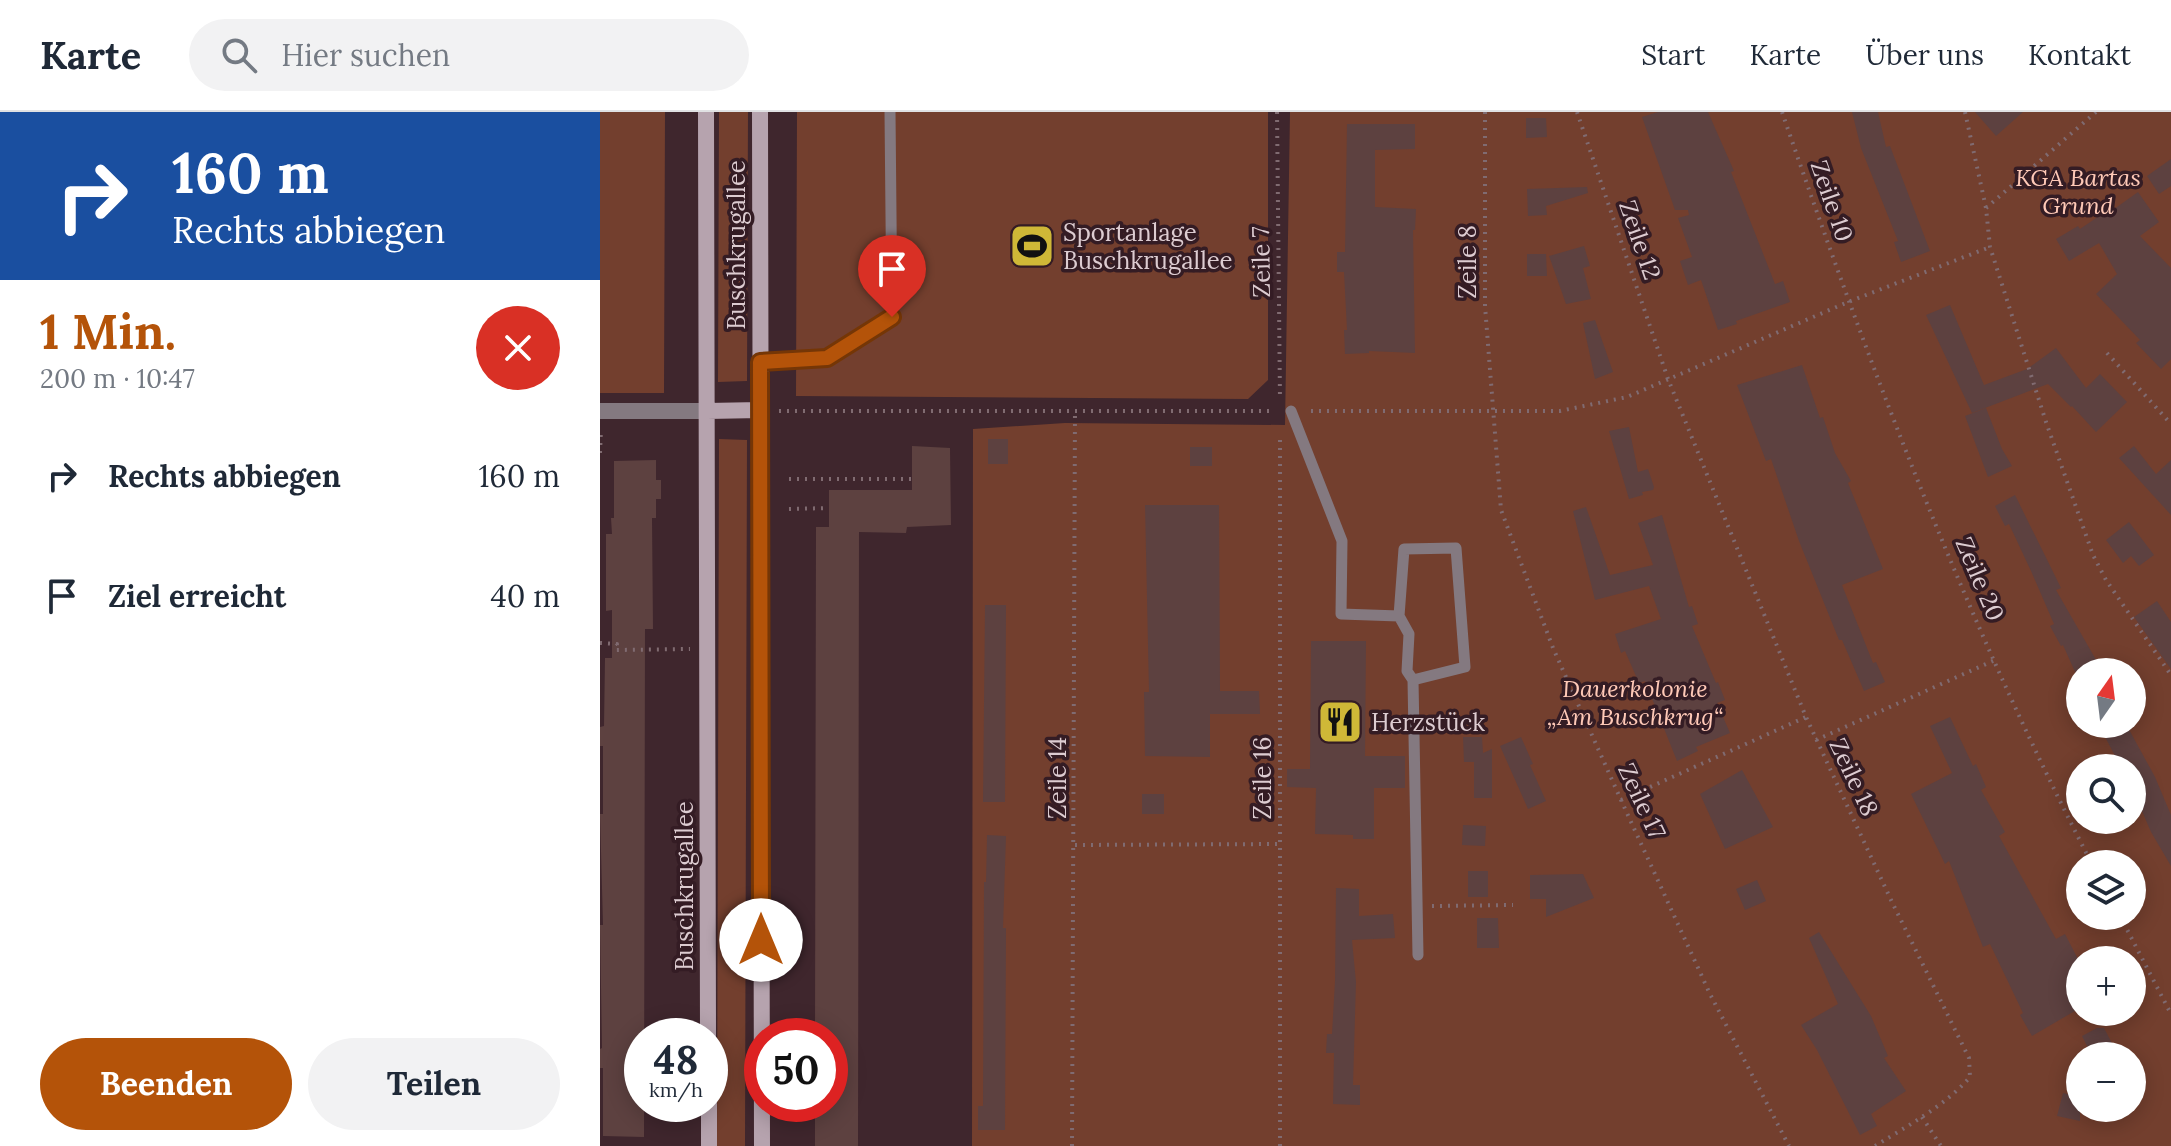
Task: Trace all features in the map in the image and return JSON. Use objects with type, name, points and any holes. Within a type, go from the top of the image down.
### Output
[{"type":"main road","name":"Buschkrugallee","points":[[706,112],[708,1018]]},
{"type":"main road","name":"Buschkrugallee","points":[[760,112],[762,1146]]},
{"type":"main road","points":[[707,411],[760,410]]},
{"type":"main road","points":[[709,1122],[709,1146]]},
{"type":"street","points":[[600,411],[707,411]]},
{"type":"lane","points":[[760,362],[827,358],[892,317],[890,112]]},
{"type":"lane","points":[[1286,411],[1342,541],[1341,614],[1399,616]]},
{"type":"lane","points":[[1413,680],[1465,667],[1456,548],[1404,549],[1399,616],[1409,634],[1407,671],[1413,680],[1418,955]]},
{"type":"path","name":"Zeile 7","points":[[1277,112],[1286,411]]},
{"type":"path","name":"Zeile 8","points":[[1485,112],[1485,306],[1492,411]]},
{"type":"path","name":"Zeile 12","points":[[1577,112],[1668,379]]},
{"type":"path","name":"Zeile 10","points":[[1782,112],[1848,302]]},
{"type":"path","points":[[1965,112],[1986,208],[1990,247],[2093,555],[2106,580],[2171,675]]},
{"type":"path","points":[[1986,208],[2096,112]]},
{"type":"path","points":[[760,410],[1560,411],[1627,397],[1848,302],[1990,247]]},
{"type":"path","name":"Zeile 20","points":[[1848,302],[1907,454],[1995,660],[2085,850]]},
{"type":"path","points":[[2107,353],[2171,424]]},
{"type":"path","name":"Zeile 18","points":[[1668,379],[1816,740],[1969,1058],[1970,1077],[1922,1117],[1875,1146]]},
{"type":"path","name":"Zeile 14","points":[[1072,1146],[1075,410]]},
{"type":"path","name":"Zeile 16","points":[[1280,1146],[1280,844],[1286,411]]},
{"type":"path","name":"Zeile 17","points":[[1492,411],[1501,510],[1553,648],[1710,994],[1789,1146]]},
{"type":"path","points":[[789,479],[912,479]]},
{"type":"path","points":[[789,509],[829,508]]},
{"type":"path","points":[[600,643],[617,644],[616,650],[707,649]]},
{"type":"path","points":[[1816,740],[1995,660]]},
{"type":"path","points":[[1621,800],[1806,717]]},
{"type":"path","points":[[1075,845],[1280,844]]},
{"type":"path","points":[[1417,906],[1513,905]]},
{"type":"path","points":[[2127,930],[2171,1014]]},
{"type":"path","points":[[1922,1117],[1941,1146]]},
{"type":"green space","points":[[600,112],[665,112],[664,393],[600,393]]},
{"type":"green space","points":[[719,112],[748,112],[747,381],[718,382]]},
{"type":"green space","name":"Sportanlage Buschkrugallee","points":[[797,112],[1268,112],[1268,380],[1248,399],[796,396]]},
{"type":"green space","name":"Dauerkolonie „Am Buschkrug“","points":[[1290,112],[2171,112],[2171,1146],[972,1146],[973,429],[1065,423],[1285,425]]},
{"type":"green space","points":[[719,439],[747,440],[745,1146],[717,1146],[717,1122],[728,1122],[728,1018],[717,1018]]},
{"type":"building","points":[[1658,112],[1708,112],[1734,171],[1731,172],[1775,284],[1783,281],[1790,302],[1718,330],[1701,280],[1688,285],[1680,261],[1692,257],[1678,218],[1689,215],[1688,210],[1675,210],[1642,117]]},
{"type":"building","points":[[1852,112],[1878,112],[1886,147],[1890,146],[1930,251],[1901,262],[1894,242],[1898,241],[1861,148]]},
{"type":"building","points":[[1975,112],[2023,112],[1996,136]]},
{"type":"building","points":[[1526,118],[1546,118],[1547,137],[1526,138]]},
{"type":"building","points":[[1347,124],[1415,124],[1415,149],[1375,150],[1375,207],[1416,209],[1413,230],[1415,353],[1369,351],[1345,354],[1344,272],[1337,272],[1337,252],[1345,252]]},
{"type":"building","points":[[2171,159],[2171,186],[2159,194],[2147,176]]},
{"type":"building","points":[[1587,187],[1588,193],[1546,206],[1547,215],[1528,216],[1527,189]]},
{"type":"building","points":[[2138,192],[2159,222],[2140,236],[2171,268],[2171,359],[2161,369],[2136,343],[2140,340],[2096,294],[2117,274],[2099,243],[2069,261],[2056,239],[2078,226],[2080,229],[2108,210],[2110,212]]},
{"type":"building","points":[[1584,246],[1590,266],[1583,268],[1591,299],[1566,304],[1549,256]]},
{"type":"building","points":[[1527,254],[1546,254],[1547,276],[1527,276]]},
{"type":"building","points":[[1950,305],[1984,385],[2027,369],[2056,348],[2086,388],[2100,374],[2127,402],[2096,432],[2048,384],[1972,413],[1926,315]]},
{"type":"building","points":[[1595,320],[1613,372],[1595,379],[1583,323]]},
{"type":"building","points":[[1802,365],[1820,418],[1823,417],[1835,453],[1851,481],[1848,483],[1883,569],[1842,585],[1873,663],[1876,662],[1885,682],[1864,691],[1842,640],[1839,640],[1799,541],[1771,459],[1766,461],[1737,385]]},
{"type":"building","points":[[1986,408],[2012,466],[1988,477],[1965,416]]},
{"type":"building","points":[[1629,427],[1638,472],[1648,469],[1654,487],[1642,492],[1643,495],[1629,499],[1609,431]]},
{"type":"building","points":[[988,439],[1008,439],[1008,464],[988,464]]},
{"type":"building","points":[[912,446],[950,448],[951,525],[907,527],[906,533],[859,532],[858,1146],[815,1146],[815,1122],[848,1122],[848,1018],[815,1018],[816,527],[829,527],[829,490],[912,490]]},
{"type":"building","points":[[2134,446],[2156,474],[2171,460],[2171,515],[2119,458]]},
{"type":"building","points":[[1190,447],[1212,447],[1212,466],[1190,466]]},
{"type":"building","points":[[656,460],[656,480],[661,480],[661,499],[656,499],[656,518],[652,518],[653,629],[645,629],[644,1018],[624,1018],[624,1122],[644,1122],[644,1137],[603,1136],[600,814],[603,814],[603,746],[600,746],[600,727],[604,726],[605,658],[612,658],[612,610],[606,611],[606,534],[612,534],[611,518],[614,518],[614,461]]},
{"type":"building","points":[[2015,495],[2061,588],[2056,590],[2095,658],[2069,658],[2050,626],[2054,624],[2009,524],[2005,526],[1995,506]]},
{"type":"building","points":[[1145,505],[1219,505],[1220,691],[1259,691],[1260,714],[1210,714],[1210,757],[1145,756],[1144,692],[1149,692]]},
{"type":"building","points":[[1586,507],[1610,575],[1653,565],[1638,523],[1662,515],[1689,607],[1692,606],[1698,624],[1692,626],[1725,700],[1717,703],[1730,733],[1696,747],[1698,751],[1677,761],[1645,681],[1639,683],[1625,651],[1621,653],[1615,634],[1661,619],[1649,586],[1595,600],[1573,511]]},
{"type":"building","points":[[2129,522],[2154,555],[2139,566],[2131,556],[2123,563],[2106,540]]},
{"type":"building","points":[[2157,601],[2171,622],[2171,669],[2134,617]]},
{"type":"building","points":[[985,605],[1006,605],[1005,802],[983,802]]},
{"type":"building","points":[[1311,641],[1366,641],[1365,756],[1405,756],[1405,788],[1374,788],[1374,839],[1315,834],[1316,788],[1287,787],[1287,769],[1310,769]]},
{"type":"building","points":[[1950,717],[1986,787],[1981,790],[2005,832],[1999,836],[2056,939],[2065,934],[2071,946],[2066,946],[2066,1016],[2032,1036],[1990,944],[1983,947],[1949,861],[1945,864],[1911,794],[1952,773],[1930,726]]},
{"type":"building","points":[[1463,737],[1482,737],[1483,753],[1492,749],[1492,798],[1474,798],[1474,762],[1464,762]]},
{"type":"building","points":[[1521,737],[1546,801],[1528,809],[1500,746]]},
{"type":"building","points":[[2106,738],[2134,738],[2142,754],[2114,754]]},
{"type":"building","points":[[2146,761],[2171,815],[2171,866],[2146,820]]},
{"type":"building","points":[[1742,770],[1773,827],[1725,849],[1700,794]]},
{"type":"building","points":[[1142,794],[1164,794],[1164,814],[1142,814]]},
{"type":"building","points":[[1463,825],[1486,826],[1485,846],[1462,845]]},
{"type":"building","points":[[987,835],[1006,836],[1003,928],[1006,928],[1005,1130],[978,1130],[978,1106],[983,1106]]},
{"type":"building","points":[[1468,871],[1488,871],[1488,897],[1468,897]]},
{"type":"building","points":[[1583,874],[1594,898],[1546,917],[1546,899],[1530,899],[1530,875]]},
{"type":"building","points":[[1757,880],[1766,901],[1745,910],[1736,889]]},
{"type":"building","points":[[1336,888],[1359,889],[1359,916],[1393,914],[1395,938],[1352,940],[1356,982],[1353,1085],[1360,1085],[1360,1105],[1333,1104],[1334,1053],[1326,1053],[1327,1034],[1332,1034]]},
{"type":"building","points":[[1477,918],[1498,918],[1499,948],[1477,948]]},
{"type":"building","points":[[1819,932],[1871,1016],[1888,1056],[1884,1058],[1906,1091],[1871,1114],[1877,1126],[1860,1135],[1801,1025],[1838,1004],[1809,938]]},
{"type":"building","points":[[2104,1028],[2111,1042],[2085,1042],[2082,1036]]},
{"type":"building","points":[[2063,1093],[2066,1094],[2066,1118],[2057,1116]]},
{"type":"place","name":"Sportanlage Buschkrugallee","points":[[1032,246]]},
{"type":"place","name":"Herzstück","points":[[1340,722]]},
{"type":"route","points":[[761,940],[760,362],[827,358],[892,317]]},
{"type":"park label","name":"KGA Bartas Grund","points":[[2078,191]]}]
